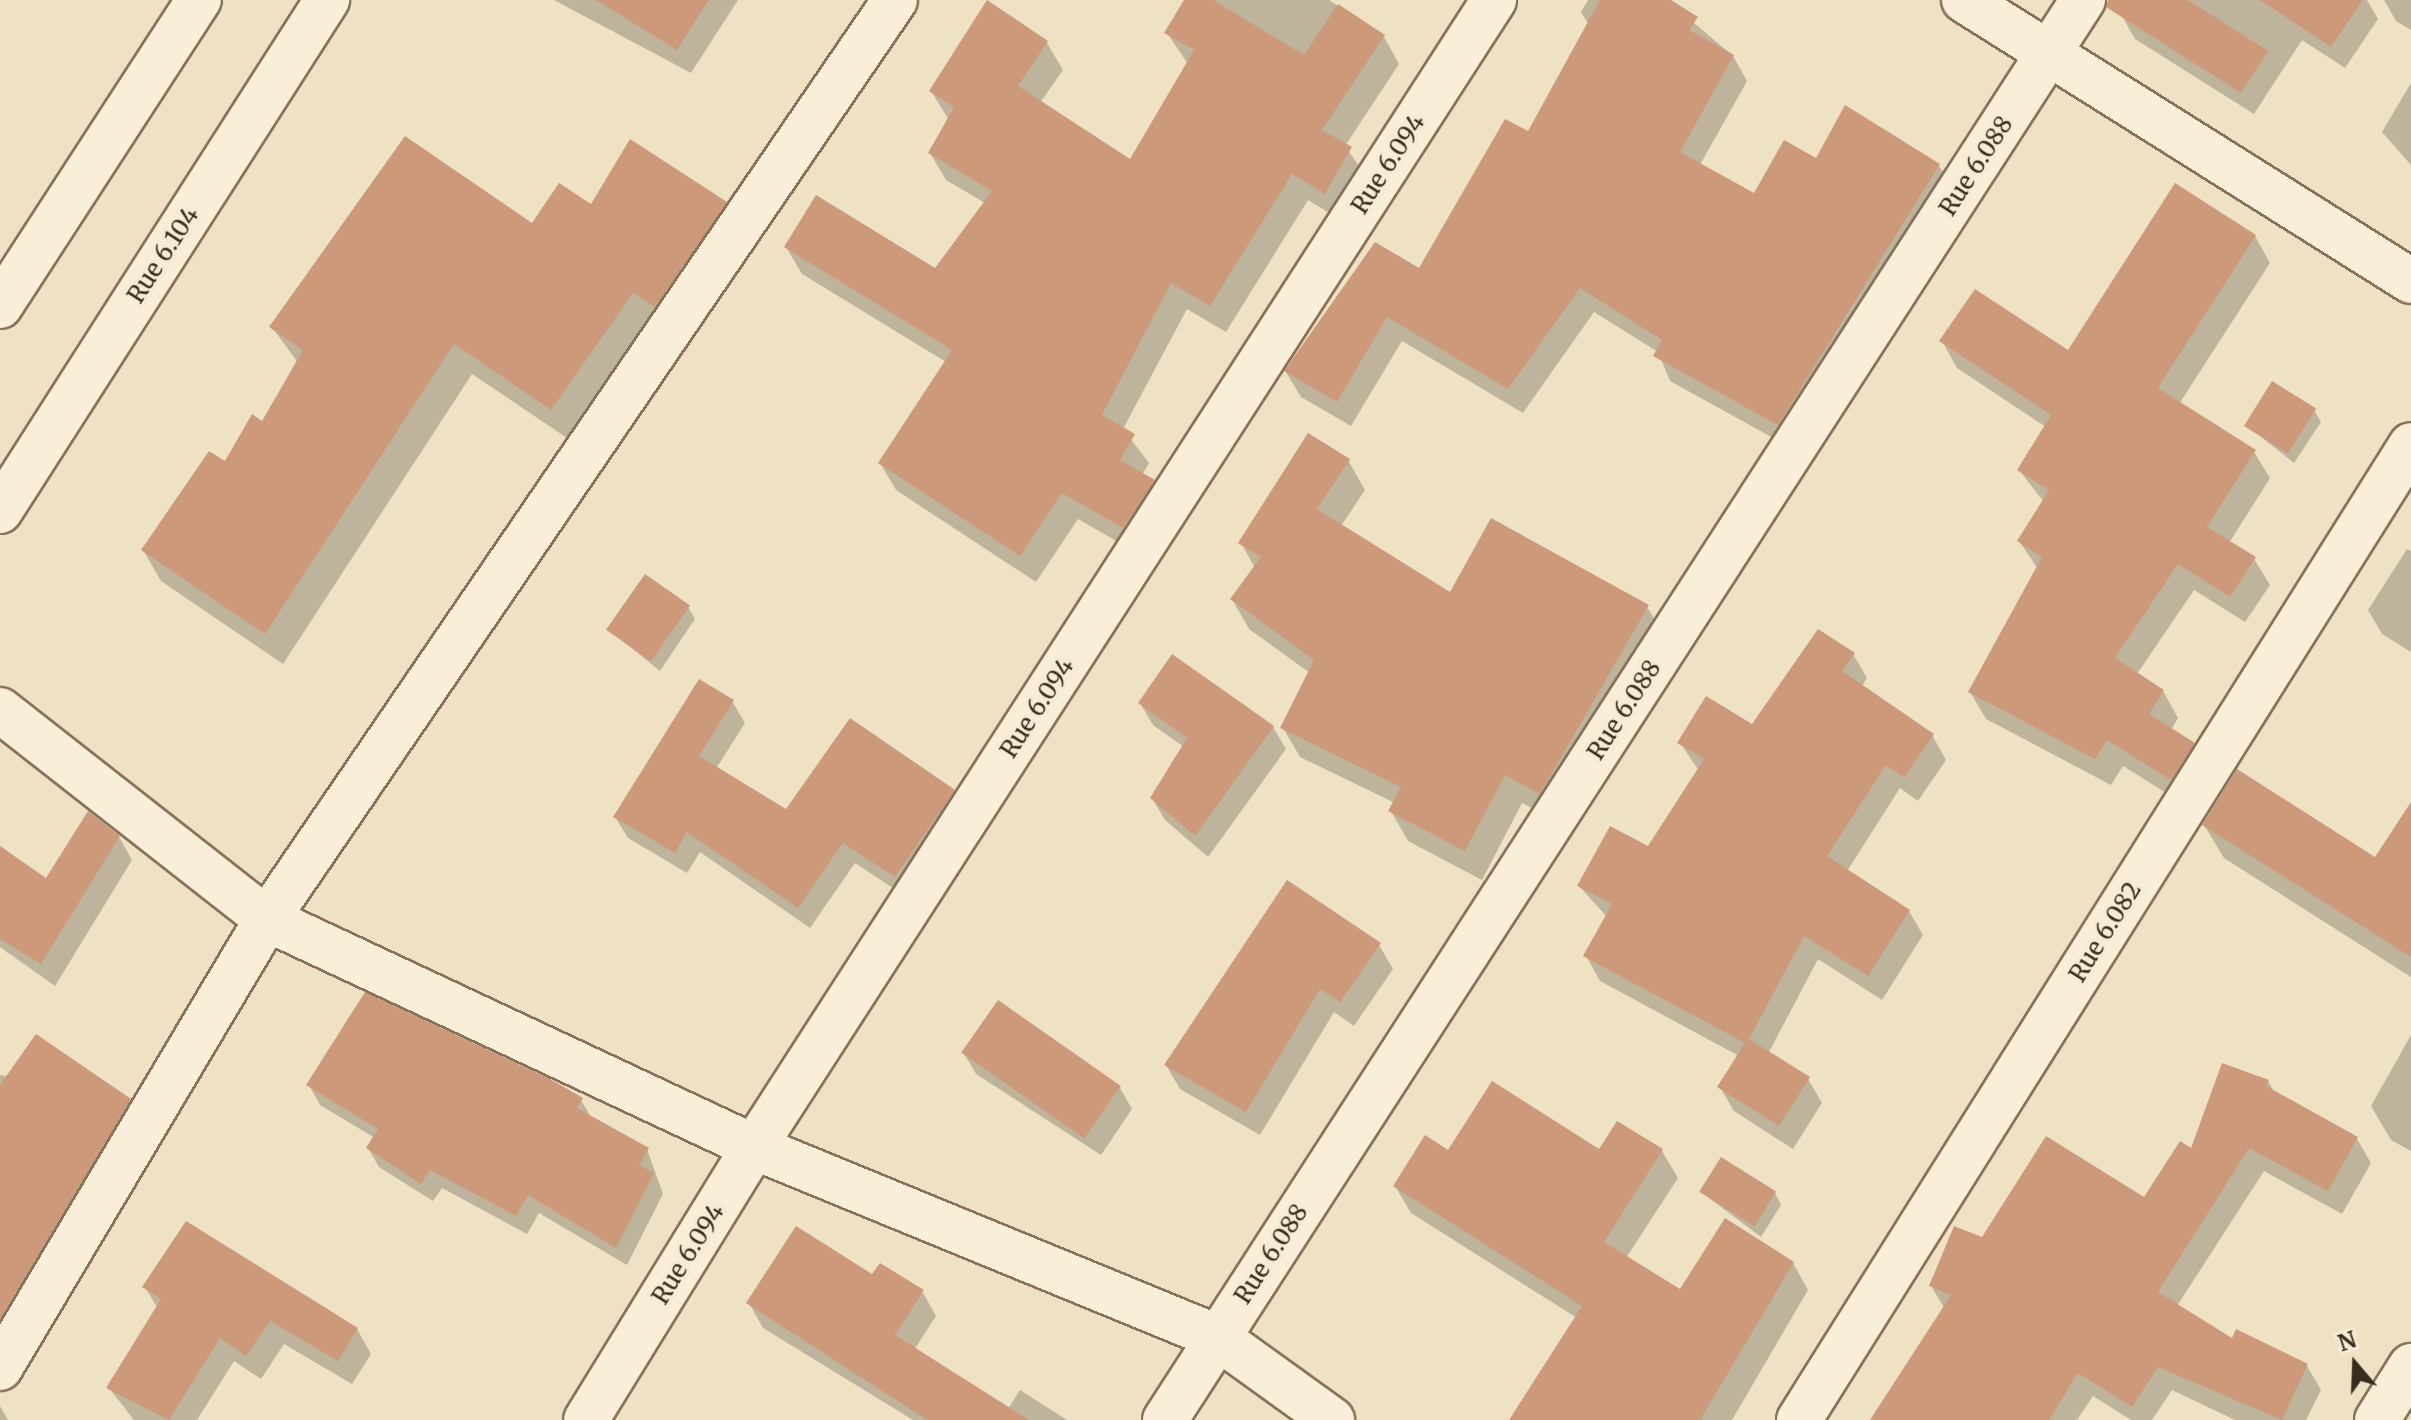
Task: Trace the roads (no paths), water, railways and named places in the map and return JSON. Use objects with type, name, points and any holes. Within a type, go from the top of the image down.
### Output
[{"type":"street","points":[[0,306],[199,0]]},
{"type":"street","name":"Rue 6.104","points":[[0,511],[327,0]]},
{"type":"street","points":[[0,1368],[267,919],[895,0]]},
{"type":"street","name":"Rue 6.094","points":[[586,1420],[754,1147],[1494,0]]},
{"type":"street","points":[[1964,0],[2411,281]]},
{"type":"street","name":"Rue 6.088","points":[[1165,1420],[2083,0]]},
{"type":"street","name":"Rue 6.082","points":[[1799,1420],[2411,445]]},
{"type":"street","points":[[0,710],[267,919],[754,1147],[1217,1337],[1332,1420]]},
{"type":"street","points":[[2377,1420],[2411,1366]]}]
